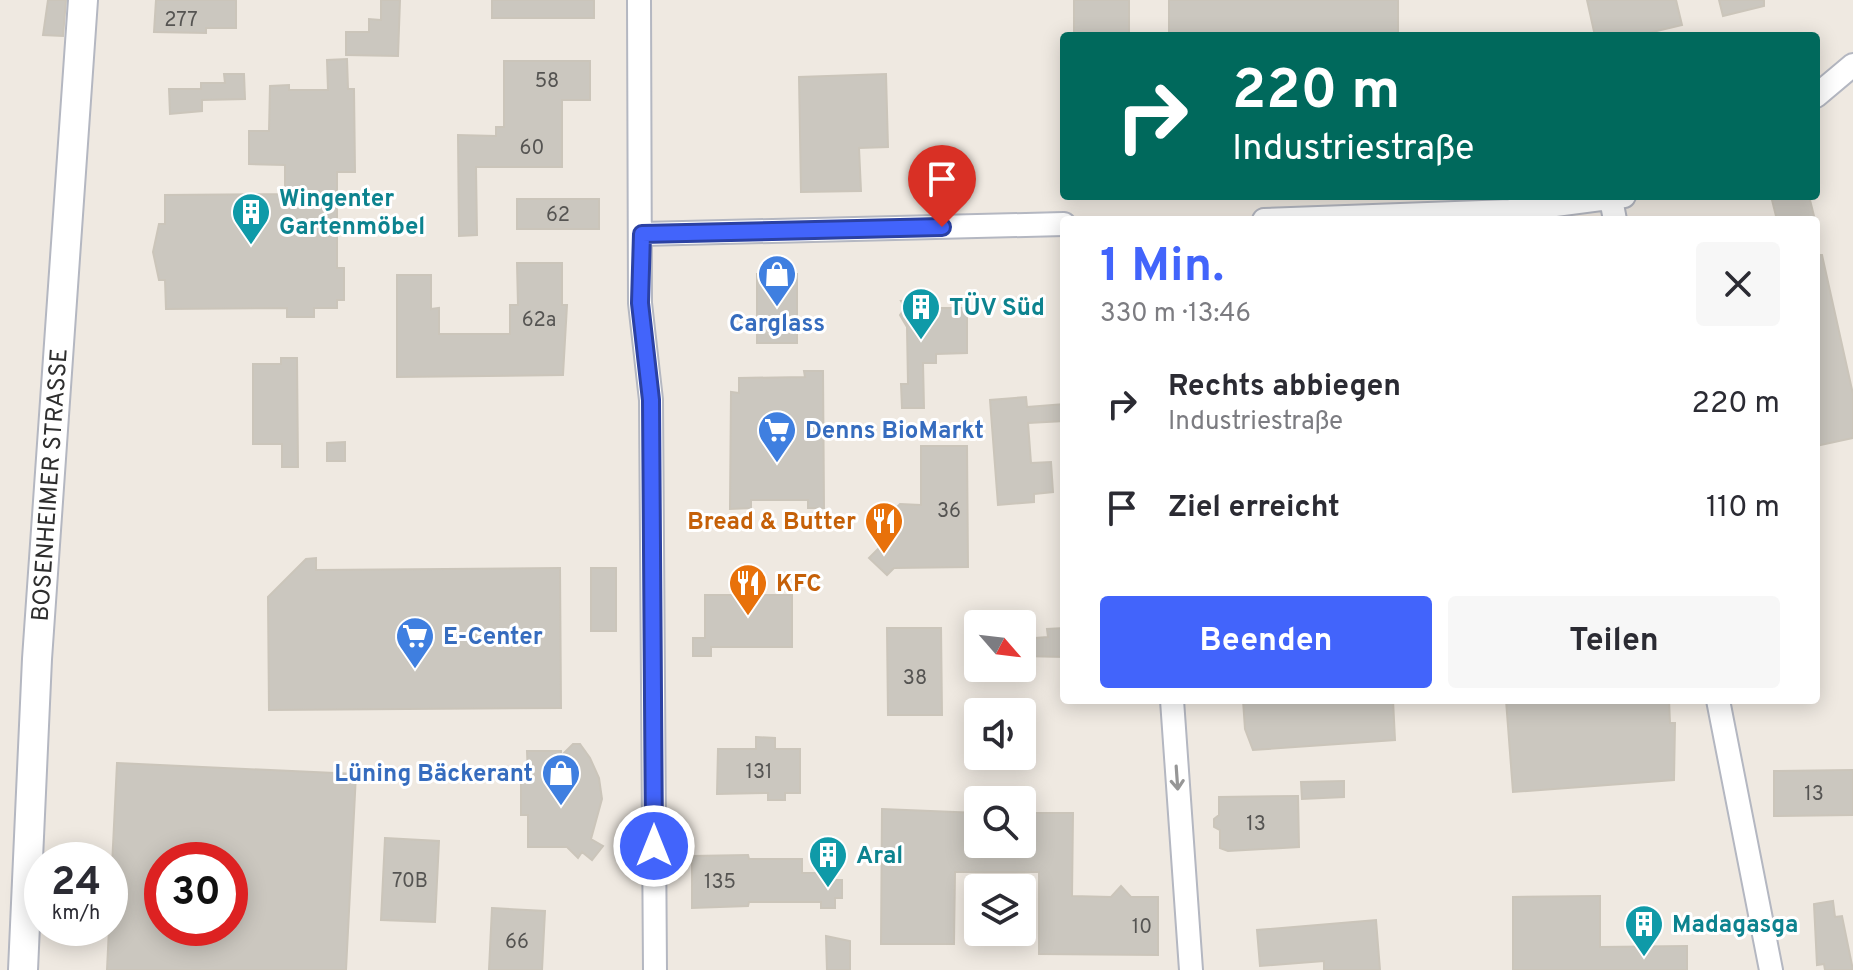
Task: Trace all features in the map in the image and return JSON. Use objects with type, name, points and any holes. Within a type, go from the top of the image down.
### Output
[{"type":"street","name":"BOSENHEIMER STRASSE","points":[[23,970],[37,659],[83,0]]},
{"type":"street","name":"BOSENHEIMER STRASSE","points":[[46,842],[47,773],[64,498],[100,0]]},
{"type":"street","points":[[639,0],[640,303],[652,412],[655,970]]},
{"type":"street","points":[[1820,93],[1853,65]]},
{"type":"street","points":[[1373,216],[1617,205]]},
{"type":"street","points":[[642,234],[1060,224]]},
{"type":"street","points":[[1172,704],[1191,970]]},
{"type":"street","points":[[1719,704],[1771,970]]},
{"type":"street","points":[[39,970],[41,946]]},
{"type":"building","points":[[48,0],[66,0],[63,36],[43,35]]},
{"type":"building","points":[[156,0],[236,0],[236,28],[206,28],[206,33],[154,32]]},
{"type":"building","points":[[381,0],[400,0],[398,56],[346,55],[346,32],[369,32],[369,19],[381,20]]},
{"type":"building","points":[[492,0],[594,0],[594,18],[492,18]]},
{"type":"building","points":[[1074,0],[1129,0],[1129,32],[1074,32]]},
{"type":"building","points":[[1169,0],[1398,0],[1398,32],[1169,32]]},
{"type":"building","points":[[1587,0],[1676,0],[1682,25],[1653,32],[1594,32]]},
{"type":"building","points":[[1719,0],[1764,0],[1764,6],[1723,16]]},
{"type":"building","name":"Wingenter Gartenmöbel","points":[[347,59],[348,89],[354,89],[355,172],[337,172],[337,268],[344,268],[344,300],[337,300],[337,308],[314,308],[314,317],[287,317],[287,308],[166,309],[165,280],[159,280],[153,252],[159,224],[165,224],[165,195],[285,194],[285,165],[249,164],[249,131],[269,131],[270,86],[289,85],[289,90],[328,90],[327,60]]},
{"type":"building","points":[[504,61],[590,61],[590,100],[562,100],[562,167],[476,167],[477,235],[459,236],[458,135],[496,136],[496,127],[504,127]]},
{"type":"building","points":[[224,74],[244,74],[245,99],[202,100],[202,111],[170,114],[169,89],[201,89],[201,83],[225,83]]},
{"type":"building","points":[[886,74],[888,147],[859,148],[861,191],[801,192],[799,77]]},
{"type":"building","points":[[517,199],[599,199],[599,229],[517,229]]},
{"type":"building","points":[[1772,200],[1810,200],[1814,216],[1776,216]]},
{"type":"building","points":[[1820,255],[1853,394],[1853,438],[1820,445]]},
{"type":"building","points":[[517,263],[562,263],[562,305],[567,305],[563,375],[397,377],[397,275],[431,275],[431,309],[439,308],[439,334],[510,334],[510,305],[518,305]]},
{"type":"building","name":"Carglass","points":[[757,274],[797,274],[797,343],[757,343]]},
{"type":"building","points":[[935,300],[935,308],[967,308],[967,353],[936,354],[936,363],[923,363],[924,408],[902,408],[901,384],[908,384],[907,327],[900,315],[905,308],[901,301]]},
{"type":"building","points":[[281,358],[297,358],[298,467],[282,467],[282,444],[253,444],[253,364],[281,364]]},
{"type":"building","points":[[804,371],[823,371],[824,508],[808,508],[808,500],[751,500],[751,508],[730,509],[731,392],[739,393],[739,378],[805,377]]},
{"type":"building","points":[[1026,397],[1027,407],[1060,404],[1060,421],[1028,423],[1031,463],[1051,462],[1053,492],[1034,494],[1034,502],[998,505],[990,400]]},
{"type":"building","points":[[345,442],[345,461],[327,461],[327,443]]},
{"type":"building","points":[[921,446],[967,446],[968,567],[894,568],[887,575],[869,558],[903,524],[892,512],[900,504],[921,505]]},
{"type":"building","name":"E-Center","points":[[316,558],[316,570],[560,568],[561,708],[269,710],[268,597],[306,559]]},
{"type":"building","points":[[591,568],[616,568],[616,631],[591,631]]},
{"type":"building","name":"KFC","points":[[705,595],[792,595],[792,647],[711,647],[711,656],[693,656],[693,638],[705,638]]},
{"type":"building","points":[[887,628],[941,628],[942,715],[888,715]]},
{"type":"building","points":[[1060,628],[1060,657],[1036,656],[1036,638],[1048,637],[1047,629]]},
{"type":"building","points":[[1243,704],[1393,704],[1395,740],[1253,750],[1245,729]]},
{"type":"building","points":[[1506,704],[1669,704],[1670,723],[1675,723],[1674,780],[1513,792]]},
{"type":"building","points":[[756,737],[775,738],[775,749],[800,749],[800,793],[785,793],[785,800],[768,800],[768,793],[717,794],[718,749],[756,749]]},
{"type":"building","name":"Lüning Bäckerant","points":[[573,744],[580,744],[599,778],[602,799],[591,839],[603,846],[592,860],[582,852],[578,858],[567,847],[528,847],[528,815],[521,815],[521,777],[528,777],[527,751],[561,751],[561,756]]},
{"type":"building","points":[[117,763],[356,774],[346,970],[107,970],[108,946],[128,946],[128,842],[113,842]]},
{"type":"building","points":[[1853,770],[1853,815],[1774,816],[1774,771]]},
{"type":"building","points":[[1344,781],[1344,797],[1302,799],[1301,782]]},
{"type":"building","points":[[1298,796],[1299,847],[1228,851],[1220,848],[1220,830],[1214,827],[1214,819],[1219,815],[1219,797]]},
{"type":"building","points":[[882,809],[964,812],[964,858],[1036,858],[1036,813],[1073,813],[1072,896],[1111,897],[1121,886],[1131,897],[1158,897],[1158,955],[1039,954],[1039,872],[955,872],[954,944],[881,944]]},
{"type":"building","points":[[385,838],[439,841],[435,922],[381,920]]},
{"type":"building","points":[[748,855],[749,859],[802,859],[802,873],[835,873],[835,880],[842,880],[842,898],[835,898],[835,908],[821,908],[821,902],[749,902],[748,906],[692,908],[692,856]]},
{"type":"building","points":[[1600,896],[1600,947],[1687,946],[1687,970],[1513,970],[1513,897]]},
{"type":"building","points":[[1833,901],[1835,917],[1842,916],[1853,970],[1825,970],[1824,964],[1817,965],[1814,904]]},
{"type":"building","points":[[492,908],[545,911],[542,970],[489,970]]},
{"type":"building","points":[[1376,920],[1380,970],[1324,970],[1324,961],[1260,966],[1257,930]]},
{"type":"building","points":[[826,936],[850,941],[850,970],[827,970]]},
{"type":"place","name":"Wingenter Gartenmöbel","points":[[251,246]]},
{"type":"place","name":"Carglass","points":[[777,308]]},
{"type":"place","name":"TÜV Süd","points":[[921,341]]},
{"type":"place","name":"Denns BioMarkt","points":[[777,464]]},
{"type":"place","name":"Bread & Butter","points":[[884,555]]},
{"type":"place","name":"KFC","points":[[748,617]]},
{"type":"place","name":"E-Center","points":[[415,670]]},
{"type":"place","name":"Lüning Bäckerant","points":[[561,807]]},
{"type":"place","name":"Aral","points":[[828,889]]},
{"type":"place","name":"Madagasga","points":[[1644,958]]},
{"type":"route","points":[[654,846],[651,400],[640,303],[642,234],[942,227]]}]
